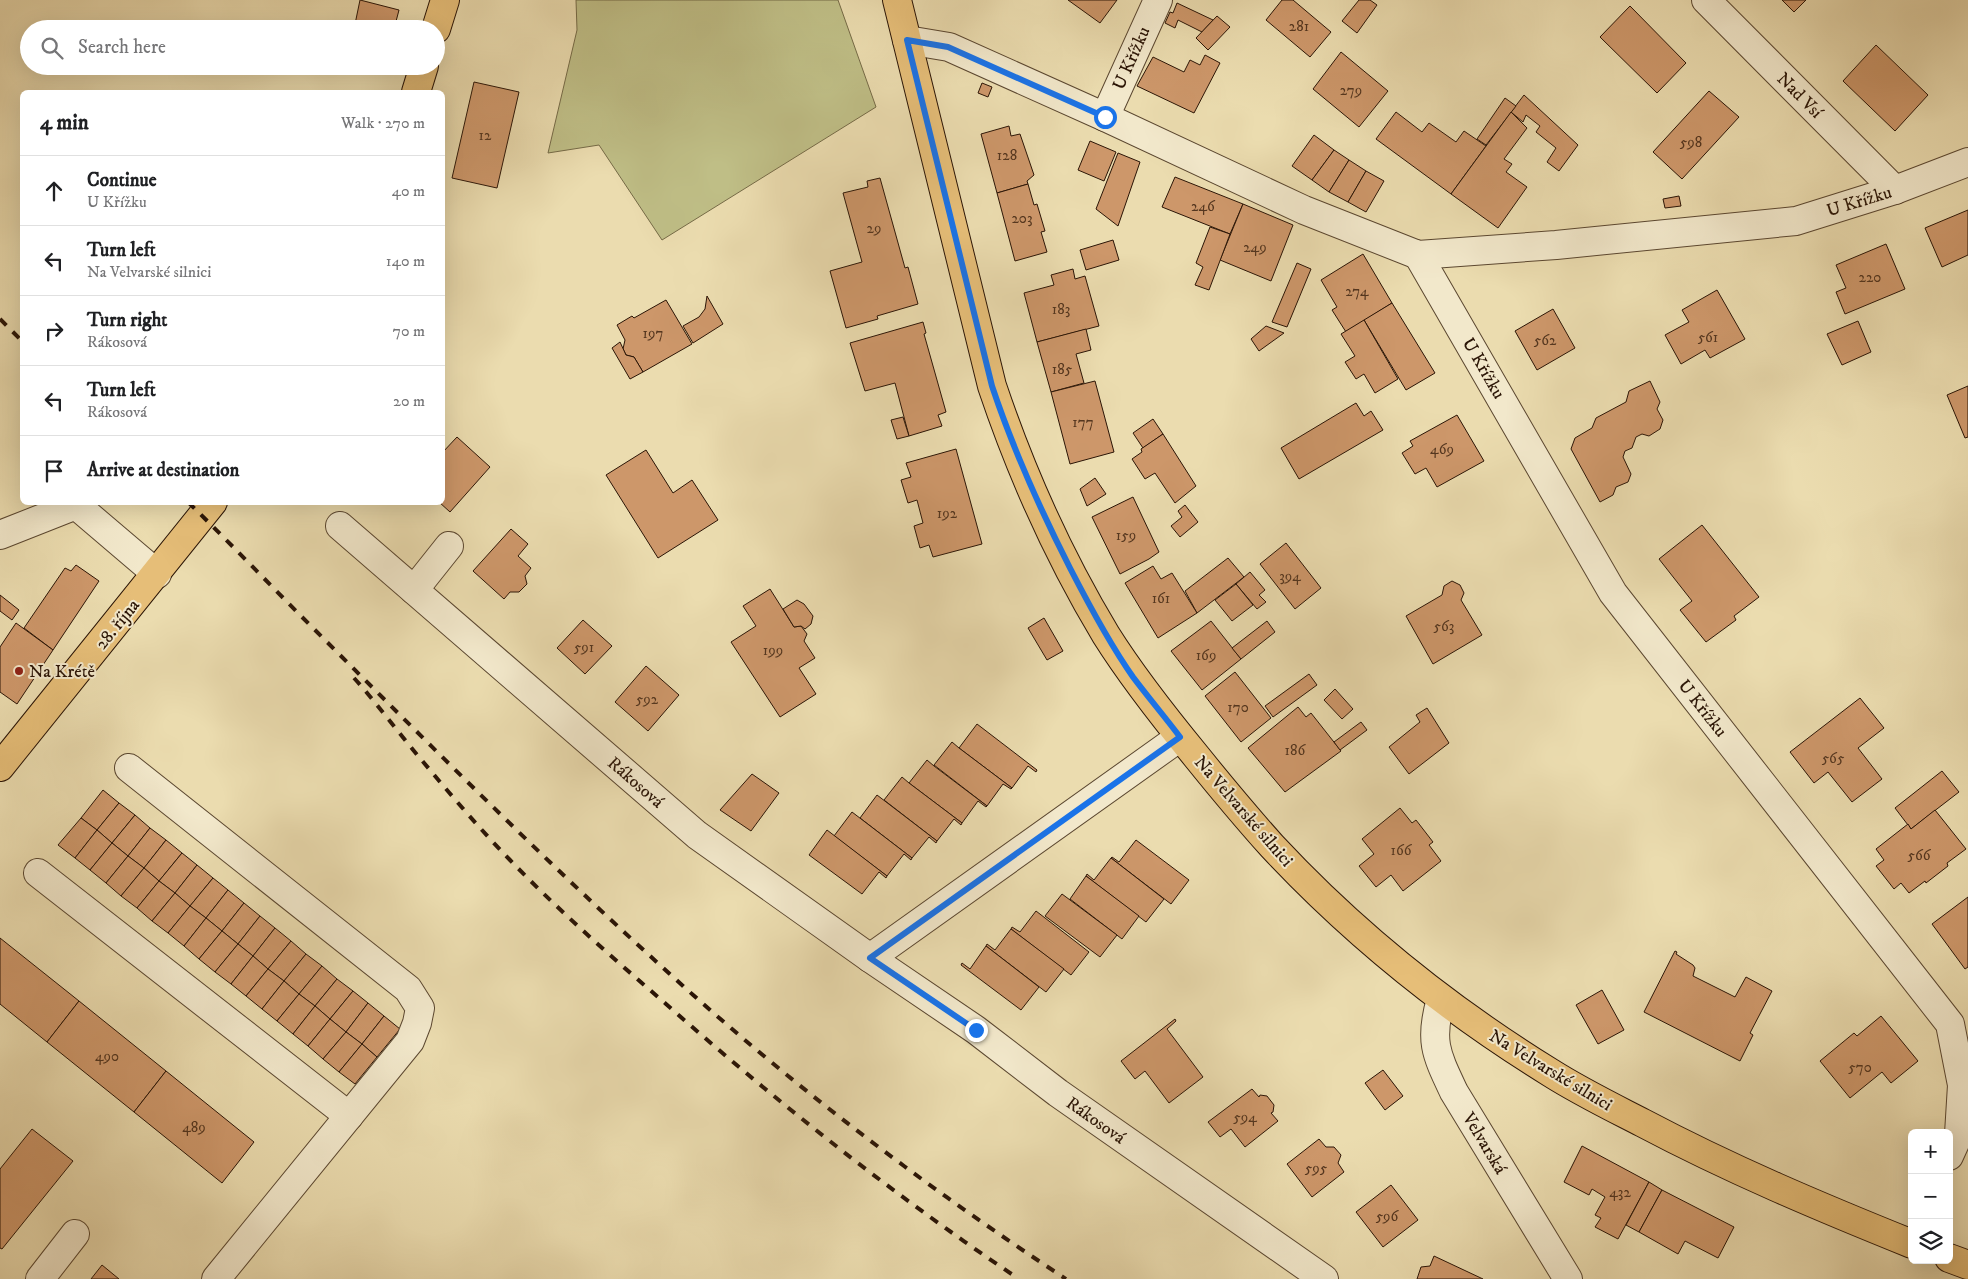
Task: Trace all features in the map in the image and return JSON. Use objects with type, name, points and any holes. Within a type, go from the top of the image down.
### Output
[{"type":"main road","points":[[439,20],[445,0]]},
{"type":"main road","name":"Na Velvarské silnici","points":[[896,0],[992,386],[1005,426],[1026,477],[1058,544],[1106,634],[1133,677],[1228,796],[1273,847],[1364,935],[1441,998],[1488,1033],[1554,1075],[1616,1110],[1741,1172],[1908,1242]]},
{"type":"main road","points":[[417,90],[421,75]]},
{"type":"main road","name":"28. října","points":[[0,767],[211,505]]},
{"type":"main road","points":[[1953,1259],[1968,1265]]},
{"type":"street","name":"U Křížku","points":[[1105,117],[1158,0]]},
{"type":"street","name":"Nad Vsí","points":[[1706,0],[1895,190]]},
{"type":"street","name":"U Křížku","points":[[907,40],[948,47],[1105,117],[1304,210],[1418,255],[1556,245],[1796,221],[1895,190],[1968,162]]},
{"type":"street","name":"U Křížku","points":[[1418,255],[1613,592],[1950,1024],[1962,1084],[1959,1134],[1953,1147]]},
{"type":"street","points":[[0,535],[76,505],[157,574]]},
{"type":"street","name":"Rákosová","points":[[340,526],[697,835],[870,958],[976,1030],[1058,1093],[1324,1279]]},
{"type":"street","points":[[414,590],[449,546]]},
{"type":"street","points":[[870,958],[1180,737]]},
{"type":"street","points":[[129,768],[408,989],[420,1008],[417,1024],[410,1041],[216,1279]]},
{"type":"street","points":[[38,873],[349,1116]]},
{"type":"street","name":"Velvarská","points":[[1441,998],[1434,1028],[1436,1054],[1454,1092],[1568,1279]]},
{"type":"street","points":[[40,1279],[76,1234]]},
{"type":"shaded area","points":[[576,0],[838,0],[876,107],[662,240],[599,145],[548,153],[577,30]]},
{"type":"building","points":[[360,0],[399,10],[396,20],[356,20]]},
{"type":"building","points":[[1068,0],[1117,0],[1100,23]]},
{"type":"building","points":[[1282,0],[1293,0],[1331,32],[1310,57],[1266,20]]},
{"type":"building","points":[[1359,0],[1370,0],[1377,5],[1357,33],[1342,21]]},
{"type":"building","points":[[1782,0],[1806,0],[1794,12]]},
{"type":"building","points":[[1177,3],[1213,20],[1202,32],[1178,20],[1175,28],[1165,23],[1170,12],[1173,13]]},
{"type":"building","points":[[1630,6],[1686,63],[1657,93],[1600,37]]},
{"type":"building","points":[[1217,16],[1230,27],[1208,50],[1196,38]]},
{"type":"building","points":[[1876,45],[1928,95],[1895,131],[1843,81]]},
{"type":"building","points":[[1341,52],[1388,91],[1359,127],[1313,89]]},
{"type":"building","points":[[1205,55],[1220,63],[1194,113],[1137,86],[1153,57],[1184,72],[1190,60],[1200,65]]},
{"type":"building","points":[[474,82],[519,92],[497,188],[452,178]]},
{"type":"building","points":[[982,83],[992,87],[988,97],[978,93]]},
{"type":"building","points":[[1709,91],[1739,117],[1682,179],[1653,152]]},
{"type":"building","points":[[1524,95],[1578,145],[1559,171],[1547,162],[1556,148],[1536,132],[1540,126],[1526,115],[1523,122],[1511,112]]},
{"type":"building","points":[[1505,98],[1516,106],[1486,145],[1477,139]]},
{"type":"building","points":[[1396,112],[1422,132],[1429,123],[1456,142],[1464,131],[1486,146],[1451,194],[1376,139]]},
{"type":"building","points":[[1511,112],[1527,128],[1504,159],[1512,164],[1506,172],[1527,187],[1498,228],[1451,194]]},
{"type":"building","points":[[1009,126],[1011,136],[1020,134],[1034,175],[1027,181],[1028,184],[997,193],[981,134]]},
{"type":"building","points":[[1314,135],[1334,150],[1312,180],[1292,166]]},
{"type":"building","points":[[1090,141],[1116,152],[1104,181],[1078,170]]},
{"type":"building","points":[[1334,150],[1349,160],[1329,192],[1312,180]]},
{"type":"building","points":[[1118,153],[1140,162],[1118,226],[1096,209]]},
{"type":"building","points":[[1349,160],[1366,171],[1348,202],[1329,192]]},
{"type":"building","points":[[1366,171],[1384,181],[1366,212],[1348,202]]},
{"type":"building","points":[[1175,177],[1243,204],[1230,234],[1162,207]]},
{"type":"building","points":[[880,178],[905,268],[908,267],[918,304],[877,316],[878,319],[846,328],[830,271],[862,262],[843,193],[868,187],[867,181]]},
{"type":"building","points":[[1028,184],[1034,205],[1037,204],[1045,231],[1041,232],[1047,252],[1015,261],[997,193]]},
{"type":"building","points":[[1679,196],[1681,206],[1665,208],[1663,199]]},
{"type":"building","points":[[1243,204],[1293,225],[1271,281],[1220,260]]},
{"type":"building","points":[[1968,210],[1968,255],[1942,267],[1925,228]]},
{"type":"building","points":[[1210,227],[1230,234],[1209,290],[1195,285],[1203,267],[1196,263]]},
{"type":"building","points":[[1113,240],[1119,260],[1086,270],[1080,250]]},
{"type":"building","points":[[1886,244],[1905,289],[1845,314],[1836,292],[1846,288],[1836,265]]},
{"type":"building","points":[[1363,254],[1392,303],[1346,332],[1332,310],[1337,307],[1321,280]]},
{"type":"building","points":[[1297,263],[1311,269],[1287,327],[1272,322]]},
{"type":"building","points":[[1073,269],[1075,279],[1085,276],[1099,326],[1037,342],[1024,293],[1054,285],[1051,275]]},
{"type":"building","points":[[1717,290],[1745,339],[1710,358],[1705,350],[1681,364],[1665,335],[1689,322],[1682,310]]},
{"type":"building","points":[[707,296],[723,324],[693,343],[683,326],[699,317],[705,309]]},
{"type":"building","points":[[666,300],[692,344],[643,372],[634,357],[626,355],[623,349],[625,340],[617,325]]},
{"type":"building","points":[[1392,303],[1435,373],[1406,390],[1364,320]]},
{"type":"building","points":[[1553,309],[1575,348],[1537,370],[1515,331]]},
{"type":"building","points":[[1364,320],[1398,379],[1375,393],[1364,374],[1356,379],[1345,362],[1355,356],[1341,334]]},
{"type":"building","points":[[1858,321],[1871,352],[1842,365],[1827,334]]},
{"type":"building","points":[[923,322],[926,333],[924,334],[946,412],[938,415],[942,426],[909,436],[895,383],[865,391],[850,343]]},
{"type":"building","points":[[1266,326],[1284,333],[1259,351],[1251,339]]},
{"type":"building","points":[[1086,329],[1091,350],[1076,354],[1084,383],[1051,392],[1037,342]]},
{"type":"building","points":[[620,342],[626,355],[634,357],[643,372],[630,379],[612,348]]},
{"type":"building","points":[[1095,381],[1114,452],[1070,464],[1051,392]]},
{"type":"building","points":[[1650,381],[1660,402],[1657,409],[1663,420],[1660,429],[1649,436],[1642,434],[1636,437],[1632,448],[1625,451],[1623,457],[1631,474],[1628,482],[1616,487],[1613,495],[1600,502],[1571,449],[1575,438],[1592,428],[1596,418],[1626,402],[1629,391]]},
{"type":"building","points":[[1968,386],[1968,437],[1965,438],[1947,395]]},
{"type":"building","points":[[1356,403],[1364,416],[1371,411],[1383,430],[1299,479],[1281,448]]},
{"type":"building","points":[[1457,415],[1484,461],[1437,487],[1426,468],[1415,474],[1402,453],[1413,446],[1410,441]]},
{"type":"building","points":[[903,417],[909,436],[897,439],[891,420]]},
{"type":"building","points":[[1153,419],[1163,434],[1143,448],[1133,433]]},
{"type":"building","points":[[1163,434],[1196,486],[1175,503],[1155,473],[1145,479],[1132,459],[1142,452],[1141,449]]},
{"type":"building","points":[[457,437],[490,467],[450,512],[442,505],[445,505],[445,450]]},
{"type":"building","points":[[956,449],[982,544],[933,557],[929,545],[920,548],[914,526],[923,523],[917,500],[908,503],[901,480],[911,477],[906,463]]},
{"type":"building","points":[[646,450],[673,493],[692,480],[718,520],[658,558],[606,475]]},
{"type":"building","points":[[1095,478],[1106,494],[1087,506],[1080,489]]},
{"type":"building","points":[[1133,497],[1159,552],[1120,574],[1092,517]]},
{"type":"building","points":[[1185,505],[1198,522],[1180,537],[1171,526],[1182,517],[1178,511]]},
{"type":"building","points":[[1702,525],[1759,597],[1734,616],[1736,620],[1706,642],[1680,610],[1692,601],[1659,559]]},
{"type":"building","points":[[511,529],[528,544],[518,556],[531,568],[525,576],[527,584],[519,592],[510,592],[504,599],[473,571]]},
{"type":"building","points":[[1286,543],[1321,588],[1295,609],[1260,564]]},
{"type":"building","points":[[1228,558],[1244,577],[1197,613],[1185,591]]},
{"type":"building","points":[[76,565],[99,581],[53,650],[24,628],[65,568],[71,571]]},
{"type":"building","points":[[1153,566],[1161,579],[1172,573],[1197,613],[1158,638],[1125,583]]},
{"type":"building","points":[[1250,572],[1265,590],[1259,595],[1266,602],[1257,609],[1236,584]]},
{"type":"building","points":[[1452,581],[1460,585],[1464,593],[1461,600],[1482,635],[1433,664],[1406,616],[1442,595],[1444,586]]},
{"type":"building","points":[[1236,584],[1253,605],[1232,621],[1215,600]]},
{"type":"building","points":[[770,589],[794,627],[801,626],[807,634],[804,641],[815,658],[799,668],[816,694],[780,717],[731,642],[756,626],[743,606]]},
{"type":"building","points":[[0,595],[19,610],[12,620],[0,611]]},
{"type":"building","points":[[797,600],[804,604],[813,616],[811,624],[805,629],[801,626],[794,627],[783,609]]},
{"type":"building","points":[[1044,618],[1063,651],[1047,660],[1028,628]]},
{"type":"building","points":[[583,620],[612,646],[585,674],[557,648]]},
{"type":"building","points":[[1211,621],[1241,659],[1202,690],[1171,651]]},
{"type":"building","points":[[1267,621],[1275,632],[1241,659],[1232,648]]},
{"type":"building","name":"Na Krétě","points":[[16,623],[53,650],[17,704],[0,692],[0,647]]},
{"type":"building","points":[[646,666],[679,695],[648,731],[615,702]]},
{"type":"building","points":[[1235,672],[1271,718],[1241,742],[1205,696]]},
{"type":"building","points":[[1309,674],[1317,685],[1273,717],[1265,706]]},
{"type":"building","points":[[1335,689],[1353,709],[1342,719],[1324,700]]},
{"type":"building","points":[[1860,698],[1884,728],[1858,748],[1882,779],[1852,802],[1828,772],[1814,783],[1790,752]]},
{"type":"building","points":[[1298,707],[1306,717],[1311,713],[1341,751],[1285,792],[1248,748]]},
{"type":"building","points":[[1427,708],[1449,743],[1409,774],[1389,747],[1420,722],[1416,715]]},
{"type":"building","points":[[1361,722],[1367,730],[1340,750],[1334,742]]},
{"type":"building","points":[[977,724],[1037,770],[1036,772],[1028,766],[1012,788],[959,748]]},
{"type":"building","points":[[952,742],[1012,788],[1003,784],[987,806],[934,765]]},
{"type":"building","points":[[927,760],[987,806],[978,801],[962,823],[909,783]]},
{"type":"building","points":[[1942,771],[1959,792],[1911,829],[1895,808]]},
{"type":"building","points":[[752,774],[779,793],[751,831],[720,810]]},
{"type":"building","points":[[902,777],[962,823],[961,825],[954,819],[937,841],[884,800]]},
{"type":"building","points":[[103,790],[119,803],[97,830],[81,818]]},
{"type":"building","points":[[877,795],[937,841],[936,843],[929,837],[912,858],[860,818]]},
{"type":"building","points":[[119,803],[135,815],[112,843],[97,830]]},
{"type":"building","points":[[1400,808],[1412,823],[1416,820],[1433,842],[1429,845],[1441,861],[1403,891],[1391,875],[1376,887],[1359,866],[1374,854],[1362,839]]},
{"type":"building","points":[[1935,810],[1966,849],[1947,863],[1948,866],[1926,883],[1925,881],[1909,893],[1901,883],[1894,889],[1876,866],[1884,860],[1876,849],[1908,824],[1911,829]]},
{"type":"building","points":[[852,812],[912,858],[911,860],[904,854],[887,876],[834,836]]},
{"type":"building","points":[[135,815],[150,828],[128,856],[112,843]]},
{"type":"building","points":[[81,818],[97,830],[75,858],[58,845]]},
{"type":"building","points":[[150,828],[166,840],[144,868],[128,856]]},
{"type":"building","points":[[97,830],[112,843],[90,870],[75,858]]},
{"type":"building","points":[[827,830],[887,876],[886,878],[879,872],[862,894],[809,855]]},
{"type":"building","points":[[166,840],[182,853],[159,881],[144,868]]},
{"type":"building","points":[[1136,840],[1189,880],[1171,904],[1111,858],[1119,862]]},
{"type":"building","points":[[112,843],[128,856],[106,883],[90,870]]},
{"type":"building","points":[[182,853],[197,865],[175,893],[159,881]]},
{"type":"building","points":[[128,856],[144,868],[121,896],[106,883]]},
{"type":"building","points":[[1111,858],[1164,899],[1146,922],[1086,876],[1087,874],[1094,880]]},
{"type":"building","points":[[197,865],[213,878],[190,906],[175,893]]},
{"type":"building","points":[[144,868],[159,881],[137,908],[121,896]]},
{"type":"building","points":[[1086,876],[1139,916],[1122,939],[1070,899]]},
{"type":"building","points":[[213,878],[228,890],[206,918],[190,906]]},
{"type":"building","points":[[159,881],[175,893],[152,921],[137,908]]},
{"type":"building","points":[[228,890],[244,903],[222,931],[206,918]]},
{"type":"building","points":[[175,893],[190,906],[168,933],[152,921]]},
{"type":"building","points":[[1062,894],[1117,935],[1100,957],[1045,916]]},
{"type":"building","points":[[1968,897],[1968,967],[1965,969],[1932,924]]},
{"type":"building","points":[[244,903],[260,916],[238,944],[222,931]]},
{"type":"building","points":[[190,906],[206,918],[184,946],[168,933]]},
{"type":"building","points":[[1036,911],[1089,952],[1071,975],[1011,929],[1012,927],[1020,932]]},
{"type":"building","points":[[260,916],[275,928],[253,956],[238,944]]},
{"type":"building","points":[[206,918],[222,931],[199,959],[184,946]]},
{"type":"building","points":[[275,928],[291,941],[268,969],[253,956]]},
{"type":"building","points":[[1011,929],[1064,969],[1046,992],[986,946],[987,944],[995,950]]},
{"type":"building","points":[[222,931],[238,944],[215,972],[199,959]]},
{"type":"building","points":[[0,938],[79,1001],[47,1042],[0,1004]]},
{"type":"building","points":[[291,941],[306,954],[284,981],[268,969]]},
{"type":"building","points":[[238,944],[253,956],[231,984],[215,972]]},
{"type":"building","points":[[986,946],[1039,987],[1021,1010],[961,965],[962,963],[970,969]]},
{"type":"building","points":[[1675,951],[1677,952],[1676,954],[1693,965],[1695,968],[1693,976],[1735,997],[1746,977],[1772,991],[1750,1033],[1753,1035],[1740,1061],[1644,1012]]},
{"type":"building","points":[[306,954],[322,966],[299,994],[284,981]]},
{"type":"building","points":[[253,956],[268,969],[246,996],[231,984]]},
{"type":"building","points":[[322,966],[337,979],[315,1006],[299,994]]},
{"type":"building","points":[[268,969],[284,981],[262,1009],[246,996]]},
{"type":"building","points":[[337,979],[353,991],[330,1019],[315,1006]]},
{"type":"building","points":[[284,981],[299,994],[277,1021],[262,1009]]},
{"type":"building","points":[[1602,990],[1624,1030],[1598,1044],[1576,1005]]},
{"type":"building","points":[[353,991],[368,1003],[346,1032],[330,1019]]},
{"type":"building","points":[[299,994],[315,1006],[293,1034],[277,1021]]},
{"type":"building","points":[[79,1001],[166,1071],[134,1112],[47,1042]]},
{"type":"building","points":[[368,1003],[384,1016],[362,1044],[346,1032]]},
{"type":"building","points":[[315,1006],[330,1019],[308,1046],[293,1034]]},
{"type":"building","points":[[384,1016],[400,1029],[377,1057],[362,1044]]},
{"type":"building","points":[[1881,1016],[1918,1061],[1891,1083],[1882,1072],[1850,1098],[1820,1061],[1854,1033],[1857,1036]]},
{"type":"building","points":[[330,1019],[346,1032],[323,1059],[308,1046]]},
{"type":"building","points":[[1175,1019],[1176,1021],[1167,1029],[1203,1077],[1169,1103],[1145,1071],[1135,1079],[1121,1061]]},
{"type":"building","points":[[346,1032],[362,1044],[339,1072],[323,1059]]},
{"type":"building","points":[[362,1044],[377,1057],[355,1084],[339,1072]]},
{"type":"building","points":[[1383,1070],[1403,1096],[1385,1110],[1365,1083]]},
{"type":"building","points":[[166,1071],[254,1142],[222,1183],[134,1112]]},
{"type":"building","points":[[1252,1089],[1259,1097],[1260,1095],[1267,1096],[1274,1105],[1273,1112],[1271,1113],[1278,1121],[1245,1147],[1231,1129],[1220,1137],[1208,1122]]},
{"type":"building","points":[[32,1129],[73,1161],[2,1249],[0,1248],[0,1169]]},
{"type":"building","points":[[1319,1139],[1326,1147],[1334,1147],[1341,1155],[1338,1163],[1344,1172],[1312,1197],[1287,1164]]},
{"type":"building","points":[[1582,1146],[1649,1182],[1618,1239],[1595,1227],[1601,1218],[1595,1215],[1605,1197],[1592,1189],[1589,1195],[1564,1182]]},
{"type":"building","points":[[1649,1182],[1662,1190],[1639,1232],[1626,1225]]},
{"type":"building","points":[[1391,1185],[1418,1220],[1383,1247],[1356,1212]]},
{"type":"building","points":[[1662,1190],[1734,1227],[1718,1258],[1685,1241],[1678,1254],[1639,1232]]},
{"type":"building","points":[[1434,1256],[1483,1279],[1417,1279],[1421,1267],[1430,1266]]},
{"type":"building","points":[[102,1265],[119,1279],[91,1279]]},
{"type":"railway","points":[[0,319],[20,339]]},
{"type":"railway","points":[[191,505],[528,841],[708,1008],[806,1091],[908,1169],[1066,1279]]},
{"type":"railway","points":[[354,678],[485,834],[586,934],[708,1041],[794,1113],[882,1182],[1019,1279]]},
{"type":"place","name":"Na Krétě","points":[[19,671]]},
{"type":"route","points":[[976,1030],[870,958],[1180,737],[1133,677],[1106,634],[1058,544],[1026,477],[1005,426],[992,386],[907,40],[948,47],[1105,117]]}]
